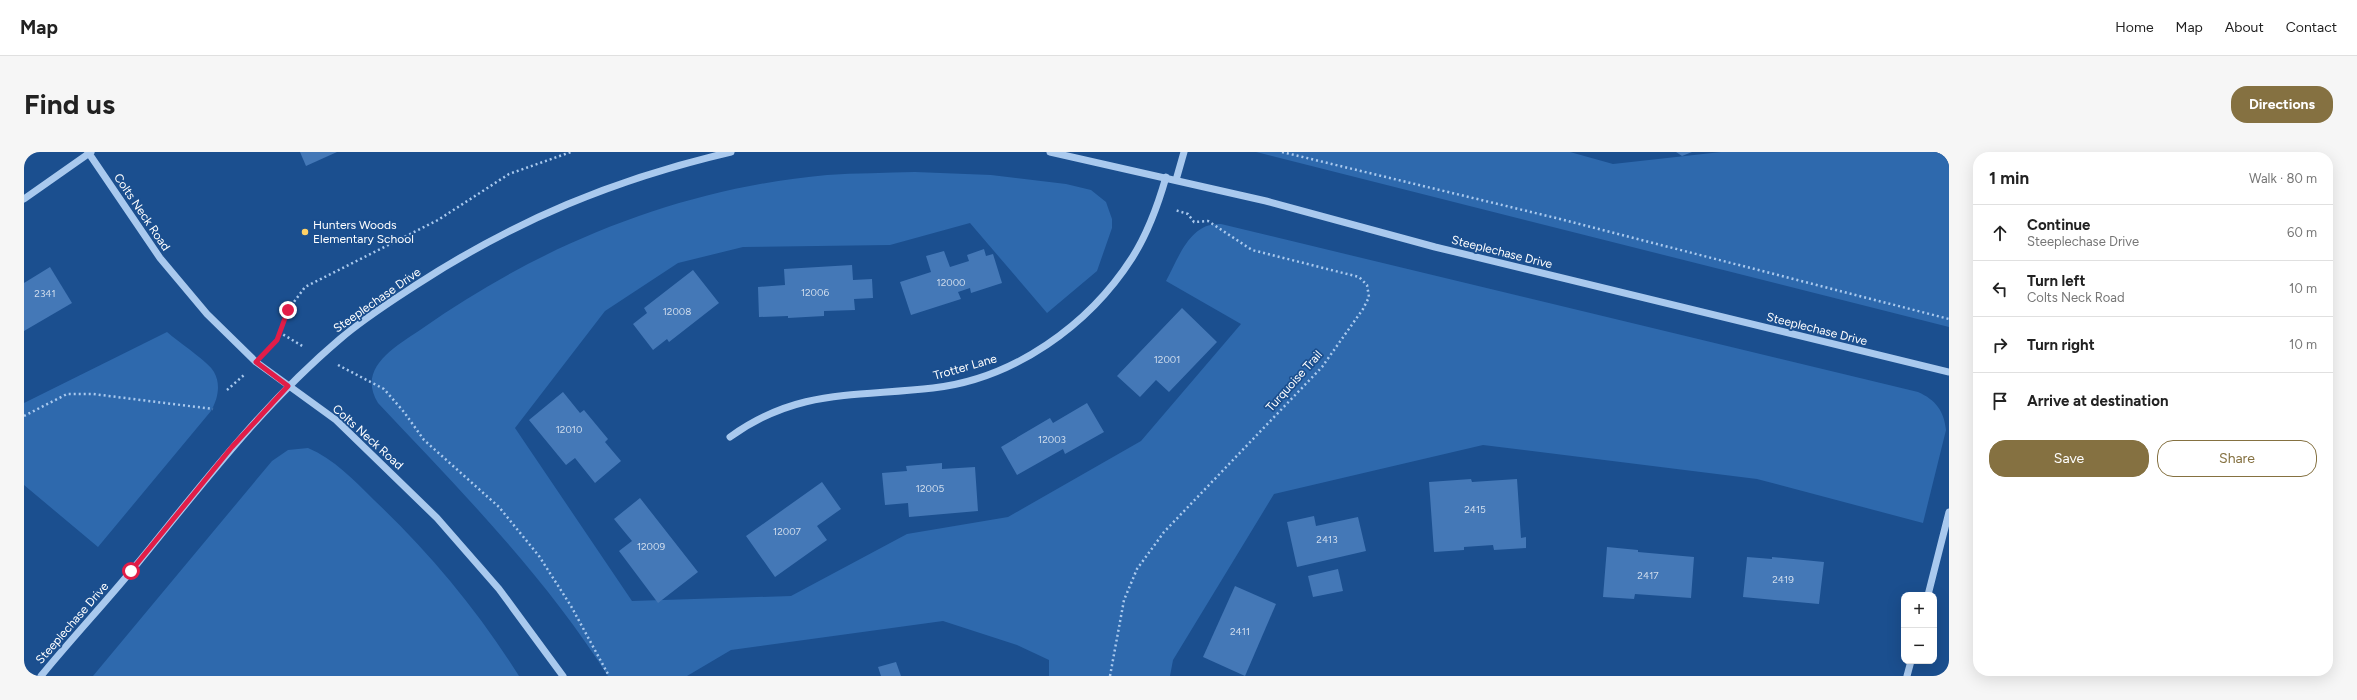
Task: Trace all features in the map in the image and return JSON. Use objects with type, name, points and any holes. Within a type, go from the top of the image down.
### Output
[{"type":"street","name":"Colts Neck Road","points":[[89,152],[160,258],[207,314],[256,362],[336,420],[437,518],[500,589],[564,676]]},
{"type":"street","points":[[24,199],[89,152]]},
{"type":"street","name":"Steeplechase Drive","points":[[41,676],[131,571],[232,447],[288,386],[340,338],[375,312],[459,257],[513,228],[598,190],[672,166],[731,152]]},
{"type":"street","name":"Steeplechase Drive","points":[[1050,152],[1166,177],[1266,201],[1434,247],[1949,372]]},
{"type":"street","points":[[1176,180],[1184,152]]},
{"type":"street","name":"Trotter Lane","points":[[730,437],[774,411],[809,400],[952,385],[993,373],[1034,353],[1071,328],[1104,296],[1133,258],[1158,205],[1166,177]]},
{"type":"street","points":[[1929,592],[1949,512]]},
{"type":"street","points":[[1907,676],[1910,664]]},
{"type":"path","points":[[227,390],[233,387],[277,340],[288,310],[305,287],[438,220],[509,174],[571,152]]},
{"type":"path","points":[[1282,152],[1556,218],[1949,319]]},
{"type":"path","name":"Turquoise Trail","points":[[1110,676],[1124,600],[1137,569],[1164,532],[1322,367],[1363,309],[1369,297],[1367,285],[1360,277],[1252,250],[1208,221],[1194,222],[1188,214],[1158,205]]},
{"type":"path","points":[[351,372],[384,389],[404,412],[424,440],[499,507],[539,556],[572,606],[609,676]]},
{"type":"path","points":[[24,416],[67,394],[93,394],[212,409]]},
{"type":"shaded area","points":[[1256,152],[1570,152],[1613,164],[1721,152],[1949,152],[1949,327]]},
{"type":"shaded area","points":[[915,172],[991,175],[1066,184],[1091,190],[1106,202],[1112,219],[1112,228],[1097,271],[1047,313],[970,223],[890,245],[743,247],[678,263],[605,311],[515,428],[632,601],[791,596],[907,534],[1008,517],[1141,441],[1241,324],[1166,281],[1181,252],[1193,235],[1210,225],[1221,224],[1918,392],[1930,399],[1938,407],[1943,417],[1946,430],[1923,523],[1757,479],[1483,445],[1274,494],[1173,660],[1170,676],[1049,676],[1049,660],[1017,645],[943,621],[731,650],[687,676],[608,676],[557,603],[529,568],[470,501],[378,403],[373,390],[372,379],[376,368],[382,359],[402,342],[469,298],[516,270],[565,246],[615,225],[666,207],[719,193],[773,182],[827,175]]},
{"type":"shaded area","points":[[167,332],[200,358],[214,372],[218,386],[215,402],[211,411],[98,547],[24,485],[24,403]]},
{"type":"shaded area","points":[[308,448],[335,464],[359,485],[415,541],[470,606],[519,676],[93,676],[272,461],[288,450]]},
{"type":"building","points":[[300,152],[337,152],[306,166]]},
{"type":"building","points":[[1676,152],[1692,152],[1682,156]]},
{"type":"building","points":[[984,249],[986,256],[993,254],[1002,283],[971,293],[970,288],[958,292],[961,299],[911,315],[900,282],[931,272],[926,256],[944,251],[950,267],[969,261],[967,255]]},
{"type":"building","points":[[852,265],[853,280],[872,279],[873,298],[854,299],[855,310],[824,311],[824,316],[788,318],[788,316],[759,317],[758,287],[785,285],[784,269]]},
{"type":"building","points":[[50,267],[72,303],[24,331],[24,283]]},
{"type":"building","points":[[693,270],[719,303],[669,342],[667,339],[653,350],[633,324],[647,313],[644,308]]},
{"type":"building","points":[[1182,308],[1217,342],[1169,392],[1156,380],[1140,397],[1117,376]]},
{"type":"building","points":[[563,392],[580,413],[584,410],[608,439],[605,442],[621,461],[595,483],[575,458],[566,465],[529,420]]},
{"type":"building","points":[[1087,403],[1104,432],[1065,454],[1063,449],[1017,475],[1001,447],[1050,418],[1053,423]]},
{"type":"building","points":[[942,463],[942,469],[975,467],[978,511],[909,517],[908,503],[885,505],[882,473],[907,471],[906,466]]},
{"type":"building","points":[[1471,479],[1472,482],[1517,479],[1521,538],[1526,537],[1526,548],[1494,550],[1493,545],[1464,547],[1464,550],[1434,552],[1429,482]]},
{"type":"building","points":[[822,482],[841,509],[817,526],[827,540],[775,577],[746,536]]},
{"type":"building","points":[[640,498],[698,572],[658,603],[619,551],[632,541],[614,519]]},
{"type":"building","points":[[1314,516],[1316,526],[1358,517],[1366,551],[1297,567],[1287,522]]},
{"type":"building","points":[[1607,547],[1638,550],[1638,552],[1694,557],[1691,598],[1635,594],[1634,599],[1603,597]]},
{"type":"building","points":[[1747,557],[1772,559],[1772,557],[1824,562],[1819,604],[1743,597]]},
{"type":"building","points":[[1338,569],[1343,591],[1313,597],[1308,576]]},
{"type":"building","points":[[1235,586],[1276,604],[1245,676],[1203,657]]},
{"type":"building","points":[[896,662],[901,676],[881,676],[878,667]]},
{"type":"place","name":"Hunters Woods Elementary School","points":[[305,232]]},
{"type":"route","points":[[131,571],[232,447],[288,386],[256,362],[277,340],[288,310]]}]
